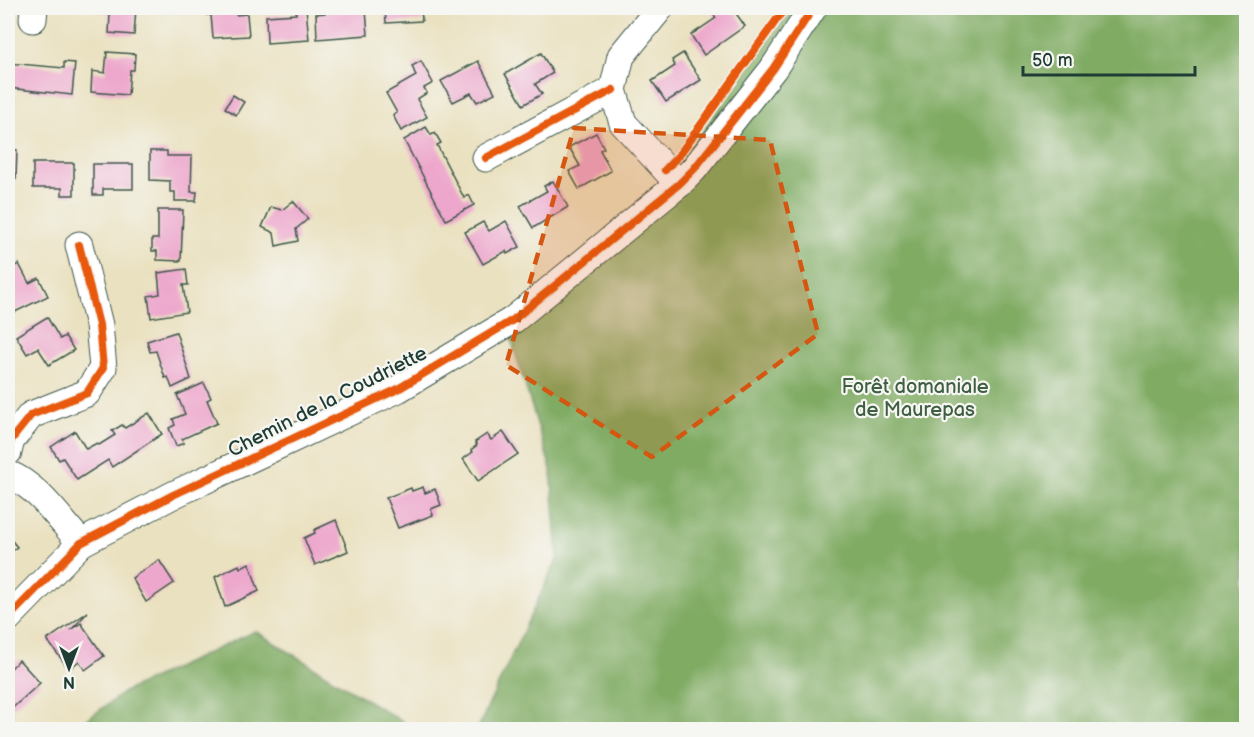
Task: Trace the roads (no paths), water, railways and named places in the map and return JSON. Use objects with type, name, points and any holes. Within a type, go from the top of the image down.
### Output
[{"type":"street","points":[[660,8],[621,56],[613,90],[623,123],[679,184]]},
{"type":"street","name":"Chemin de la Coudriette","points":[[8,618],[81,543],[173,495],[398,389],[513,320],[679,184],[694,169],[773,69],[813,8]]},
{"type":"street","points":[[486,158],[613,90]]},
{"type":"street","points":[[8,452],[11,440],[31,415],[87,393],[103,368],[99,325],[79,245]]},
{"type":"street","points":[[8,474],[19,478],[43,500],[81,543]]},
{"type":"park label","name":"Forêt domaniale de Maurepas","points":[[915,398]]}]
